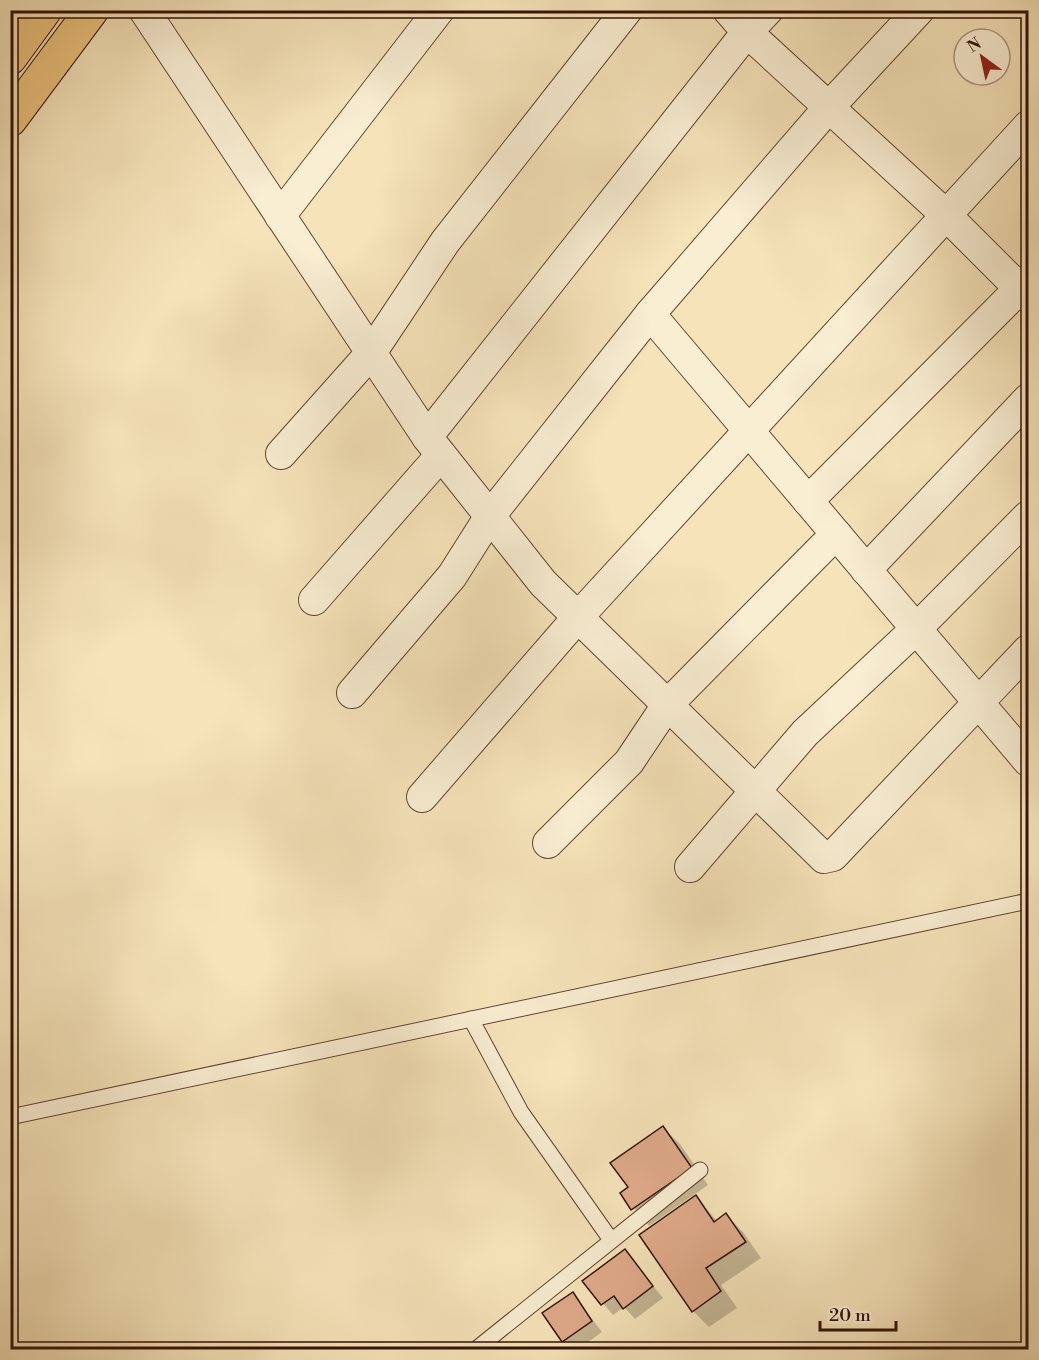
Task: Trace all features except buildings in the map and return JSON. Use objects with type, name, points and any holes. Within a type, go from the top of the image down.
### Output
[{"type":"main road","points":[[10,58],[45,10]]},
{"type":"main road","points":[[10,120],[92,10]]},
{"type":"street","points":[[144,10],[434,446],[543,583],[824,858],[833,855],[1029,650]]},
{"type":"street","points":[[280,216],[438,10]]},
{"type":"street","points":[[280,454],[371,353],[445,242],[627,10]]},
{"type":"street","points":[[314,600],[434,446],[738,21],[768,10]]},
{"type":"street","points":[[352,693],[452,576],[490,516],[650,314],[829,107],[919,10]]},
{"type":"street","points":[[738,21],[1026,289],[808,501]]},
{"type":"street","points":[[422,797],[578,617],[1029,126]]},
{"type":"street","points":[[650,314],[1029,761]]},
{"type":"street","points":[[866,570],[1029,399]]},
{"type":"street","points":[[690,867],[806,733],[1029,516]]},
{"type":"street","points":[[548,843],[629,762],[667,705],[836,534]]},
{"type":"lane","points":[[10,1117],[1029,901]]},
{"type":"lane","points":[[471,1019],[521,1112],[611,1240]]},
{"type":"lane","points":[[475,1350],[700,1170]]}]
